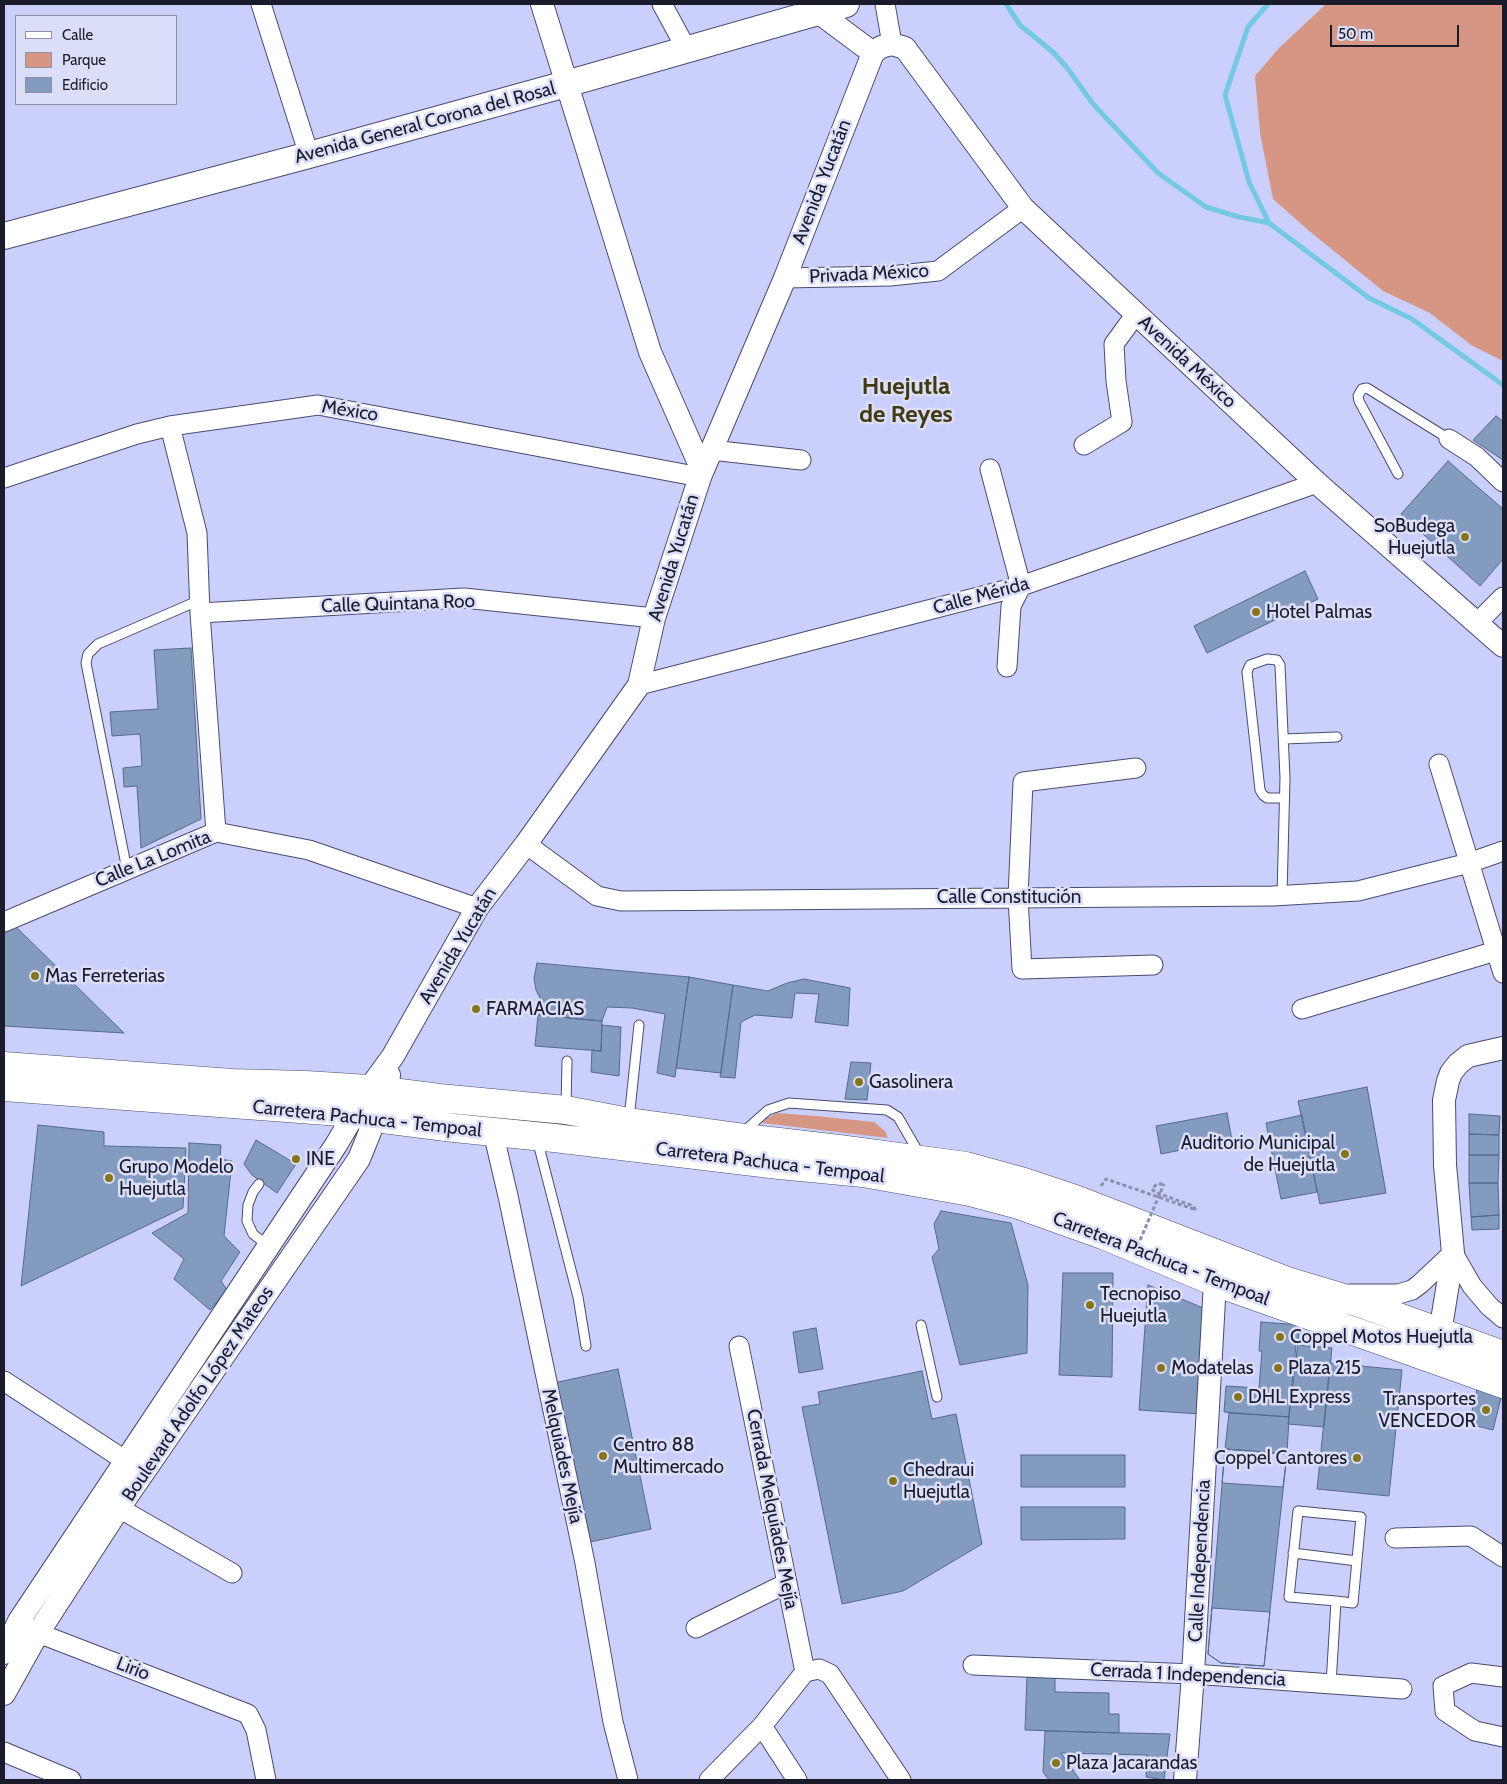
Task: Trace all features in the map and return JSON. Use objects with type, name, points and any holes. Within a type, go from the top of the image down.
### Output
[{"type":"main road","name":"Avenida General Corona del Rosal","points":[[4,236],[309,155],[846,4]]},
{"type":"main road","name":"Carretera Pachuca - Tempoal","points":[[4,1066],[114,1085],[493,1132],[545,1137],[922,1160],[966,1166],[1024,1182],[1290,1282],[1357,1302],[1440,1334],[1503,1355]]},
{"type":"main road","name":"Carretera Pachuca - Tempoal","points":[[4,1087],[232,1083],[306,1085],[562,1110],[628,1122],[734,1148],[970,1192],[1019,1205],[1103,1235],[1215,1282],[1503,1384]]},
{"type":"main road","points":[[545,1137],[562,1110]]},
{"type":"street","points":[[261,4],[309,155]]},
{"type":"street","points":[[542,4],[650,352],[704,466]]},
{"type":"street","points":[[662,4],[687,50]]},
{"type":"street","points":[[886,4],[890,48]]},
{"type":"street","name":"Avenida México","points":[[818,12],[890,48],[1023,208],[1317,483],[1503,646]]},
{"type":"street","name":"Avenida Yucatán","points":[[378,1091],[393,1056],[477,908],[526,844],[639,685],[654,618],[704,466],[785,278],[890,48]]},
{"type":"street","name":"Privada México","points":[[785,278],[890,276],[938,271],[1023,208]]},
{"type":"street","points":[[1084,445],[1122,422],[1116,381],[1114,344],[1136,314]]},
{"type":"street","name":"México","points":[[4,478],[136,434],[170,426],[318,404],[704,466],[801,460]]},
{"type":"street","points":[[170,426],[197,533],[200,607],[216,832]]},
{"type":"street","points":[[1449,439],[1477,457],[1503,482]]},
{"type":"street","points":[[990,468],[1021,586],[1011,606],[1007,668]]},
{"type":"street","name":"Calle Mérida","points":[[639,685],[1021,586],[1317,483]]},
{"type":"street","points":[[1477,623],[1503,597]]},
{"type":"street","name":"Calle Quintana Roo","points":[[200,607],[464,598],[654,618]]},
{"type":"street","points":[[1439,764],[1503,973]]},
{"type":"street","points":[[1136,768],[1022,782],[1018,897],[1022,969],[1153,965]]},
{"type":"street","name":"Calle La Lomita","points":[[4,922],[216,832],[310,850],[477,908]]},
{"type":"street","name":"Calle Constitución","points":[[526,844],[597,896],[621,901],[1282,895],[1358,890],[1468,863],[1503,851]]},
{"type":"street","points":[[1302,1009],[1496,951]]},
{"type":"street","points":[[1433,1360],[1440,1334],[1453,1253],[1445,1165],[1444,1100],[1448,1082],[1451,1073],[1468,1056],[1503,1048]]},
{"type":"street","name":"Boulevard Adolfo López Mateos","points":[[4,1694],[28,1627],[126,1461],[336,1145],[364,1116],[378,1091]]},
{"type":"street","name":"Boulevard Adolfo López Mateos","points":[[4,1653],[28,1627],[119,1508],[359,1160],[364,1116]]},
{"type":"street","name":"Melquiades Mejía","points":[[493,1132],[583,1554],[614,1722],[628,1780]]},
{"type":"street","points":[[266,1251],[284,1269]]},
{"type":"street","points":[[1331,1294],[1398,1294],[1405,1292],[1420,1284],[1453,1253]]},
{"type":"street","points":[[1453,1253],[1472,1286],[1503,1318]]},
{"type":"street","name":"Calle Independencia","points":[[1185,1780],[1193,1674],[1215,1282]]},
{"type":"street","name":"Cerrada Melquíades Mejía","points":[[739,1346],[787,1583],[812,1671]]},
{"type":"street","points":[[4,1382],[126,1461]]},
{"type":"street","points":[[119,1508],[232,1573]]},
{"type":"street","points":[[1395,1538],[1471,1536],[1503,1557]]},
{"type":"street","points":[[696,1628],[787,1583]]},
{"type":"street","name":"Lirio","points":[[28,1627],[248,1714],[256,1730],[266,1780]]},
{"type":"street","name":"Cerrada 1 Independencia","points":[[973,1665],[1193,1674],[1402,1689]]},
{"type":"street","points":[[696,1780],[711,1777],[762,1726],[812,1671],[830,1674],[901,1780]]},
{"type":"street","points":[[1503,1677],[1471,1673],[1443,1686],[1445,1711],[1475,1731],[1503,1737]]},
{"type":"street","points":[[762,1726],[796,1780]]},
{"type":"street","points":[[4,1752],[71,1780]]},
{"type":"lane","points":[[1398,474],[1359,401],[1358,396],[1362,389],[1367,388],[1449,439]]},
{"type":"lane","points":[[127,870],[86,663],[88,654],[98,644],[200,607]]},
{"type":"lane","points":[[1282,895],[1284,798],[1284,739],[1280,665],[1277,660],[1267,659],[1250,665],[1247,672],[1260,790],[1268,798],[1284,798]]},
{"type":"lane","points":[[1284,739],[1337,737]]},
{"type":"lane","points":[[628,1122],[639,1025]]},
{"type":"lane","points":[[562,1110],[567,1061]]},
{"type":"lane","points":[[734,1148],[768,1110],[789,1103],[887,1110],[898,1117],[937,1186]]},
{"type":"lane","points":[[545,1137],[578,1297],[586,1346]]},
{"type":"lane","points":[[259,1184],[253,1192],[248,1205],[247,1221],[253,1234],[266,1251]]},
{"type":"lane","points":[[921,1325],[937,1396]]},
{"type":"lane","points":[[1298,1511],[1361,1517],[1357,1560],[1353,1603],[1289,1597],[1298,1511]]},
{"type":"lane","points":[[1294,1553],[1357,1560]]},
{"type":"lane","points":[[1331,1684],[1336,1601]]},
{"type":"path","points":[[1089,1205],[1106,1179],[1196,1210],[1193,1206],[1155,1192],[1152,1189],[1153,1186],[1164,1184],[1134,1252]]},
{"type":"green space","points":[[1326,4],[1503,4],[1503,361],[1471,345],[1430,313],[1383,291],[1273,199],[1260,133],[1255,76],[1279,48]]},
{"type":"green space","points":[[777,1113],[874,1122],[885,1131],[888,1138],[762,1123]]},
{"type":"building","points":[[1496,416],[1503,421],[1503,460],[1473,440]]},
{"type":"building","name":"SoBudega Huejutla","points":[[1448,461],[1503,509],[1503,559],[1480,586],[1401,514]]},
{"type":"building","name":"Hotel Palmas","points":[[1305,571],[1318,599],[1207,653],[1194,626]]},
{"type":"building","points":[[191,648],[201,819],[141,848],[137,786],[124,787],[123,768],[142,766],[140,734],[112,736],[110,712],[158,709],[154,650]]},
{"type":"building","name":"Mas Ferreterias","points":[[13,924],[124,1033],[4,1026],[4,927]]},
{"type":"building","points":[[537,963],[689,977],[675,1077],[657,1073],[665,1014],[632,1008],[607,1007],[602,1021],[538,1015],[541,1000],[536,990],[534,979]]},
{"type":"building","points":[[689,977],[733,985],[721,1073],[676,1068]]},
{"type":"building","points":[[804,979],[850,988],[848,1026],[815,1022],[819,994],[795,993],[792,1018],[755,1015],[741,1022],[735,1078],[720,1077],[733,985],[768,991],[787,983]]},
{"type":"building","points":[[538,1015],[602,1021],[601,1051],[535,1046]]},
{"type":"building","points":[[602,1025],[621,1027],[619,1076],[591,1072],[592,1050],[601,1051]]},
{"type":"building","points":[[851,1062],[871,1063],[867,1100],[845,1099]]},
{"type":"building","name":"Auditorio Municipal de Huejutla","points":[[1367,1087],[1386,1193],[1320,1204],[1298,1101]]},
{"type":"building","points":[[1227,1113],[1232,1140],[1161,1154],[1156,1126]]},
{"type":"building","points":[[1469,1114],[1500,1116],[1499,1135],[1469,1134]]},
{"type":"building","points":[[1302,1115],[1317,1192],[1281,1199],[1266,1123]]},
{"type":"building","name":"Grupo Modelo Huejutla","points":[[38,1125],[104,1132],[104,1146],[186,1148],[183,1208],[21,1286]]},
{"type":"building","points":[[1469,1134],[1499,1135],[1499,1155],[1469,1155]]},
{"type":"building","points":[[256,1140],[296,1164],[277,1193],[252,1175],[244,1164]]},
{"type":"building","points":[[189,1143],[221,1145],[220,1159],[232,1161],[224,1236],[240,1252],[221,1281],[227,1290],[210,1310],[174,1279],[184,1259],[152,1233],[188,1213]]},
{"type":"building","points":[[1469,1155],[1499,1155],[1498,1183],[1469,1183]]},
{"type":"building","points":[[1469,1183],[1498,1183],[1499,1215],[1471,1217]]},
{"type":"building","points":[[941,1211],[1011,1223],[1028,1285],[1027,1353],[960,1365],[932,1257],[939,1249],[934,1224]]},
{"type":"building","points":[[1499,1215],[1499,1229],[1472,1230],[1471,1217]]},
{"type":"building","points":[[1063,1273],[1113,1273],[1112,1377],[1059,1375]]},
{"type":"building","points":[[1148,1285],[1208,1310],[1200,1414],[1139,1410]]},
{"type":"building","name":"Plaza 215","points":[[1261,1322],[1300,1325],[1289,1417],[1224,1412],[1226,1386],[1259,1388],[1262,1351],[1259,1351]]},
{"type":"building","points":[[816,1328],[823,1369],[799,1373],[793,1332]]},
{"type":"building","points":[[1296,1345],[1332,1348],[1324,1427],[1288,1424]]},
{"type":"building","name":"Coppel Cantores","points":[[1330,1363],[1402,1370],[1389,1496],[1317,1489]]},
{"type":"building","name":"Centro 88 Multimercado","points":[[618,1369],[651,1529],[590,1542],[554,1383]]},
{"type":"building","name":"Chedraui Huejutla","points":[[922,1371],[932,1419],[956,1414],[982,1544],[903,1591],[842,1604],[802,1407],[820,1404],[818,1392]]},
{"type":"building","points":[[1477,1389],[1501,1398],[1493,1430],[1469,1424]]},
{"type":"building","points":[[1229,1413],[1289,1417],[1287,1454],[1225,1449]]},
{"type":"building","points":[[1225,1449],[1287,1454],[1264,1666],[1221,1663],[1208,1654]]},
{"type":"building","points":[[1225,1449],[1287,1454],[1283,1487],[1222,1483]]},
{"type":"building","points":[[1021,1455],[1125,1455],[1125,1487],[1021,1487]]},
{"type":"building","points":[[1021,1507],[1125,1507],[1125,1539],[1021,1540]]},
{"type":"building","points":[[1212,1608],[1270,1612],[1264,1666],[1221,1663],[1208,1654]]},
{"type":"building","points":[[1027,1676],[1055,1677],[1055,1692],[1109,1693],[1109,1714],[1119,1714],[1119,1733],[1025,1730]]},
{"type":"building","name":"Plaza Jacarandas","points":[[1045,1731],[1170,1734],[1164,1780],[1146,1777],[1147,1755],[1061,1753],[1080,1780],[1049,1780],[1043,1772]]},
{"type":"waterway","points":[[1006,4],[1020,25],[1054,53],[1093,104],[1158,173],[1206,207],[1239,217],[1269,223],[1369,298],[1412,319],[1503,385]]},
{"type":"waterway","points":[[1268,4],[1248,27],[1225,95],[1249,182],[1269,223]]},
{"type":"place","name":"SoBudega Huejutla","points":[[1465,537]]},
{"type":"place","name":"Hotel Palmas","points":[[1256,612]]},
{"type":"place","name":"Mas Ferreterias","points":[[35,976]]},
{"type":"place","name":"FARMACIAS","points":[[476,1009]]},
{"type":"place","name":"Gasolinera","points":[[859,1082]]},
{"type":"place","name":"Auditorio Municipal de Huejutla","points":[[1345,1154]]},
{"type":"place","name":"INE","points":[[296,1159]]},
{"type":"place","name":"Grupo Modelo Huejutla","points":[[109,1178]]},
{"type":"place","name":"Tecnopiso Huejutla","points":[[1090,1305]]},
{"type":"place","name":"Coppel Motos Huejutla","points":[[1280,1337]]},
{"type":"place","name":"Modatelas","points":[[1161,1368]]},
{"type":"place","name":"Plaza 215","points":[[1278,1368]]},
{"type":"place","name":"DHL Express","points":[[1238,1397]]},
{"type":"place","name":"Transportes VENCEDOR","points":[[1486,1410]]},
{"type":"place","name":"Centro 88 Multimercado","points":[[603,1456]]},
{"type":"place","name":"Coppel Cantores","points":[[1357,1458]]},
{"type":"place","name":"Chedraui Huejutla","points":[[893,1481]]},
{"type":"place","name":"Plaza Jacarandas","points":[[1056,1763]]},
{"type":"district","name":"Huejutla de Reyes","points":[[906,401]]}]
